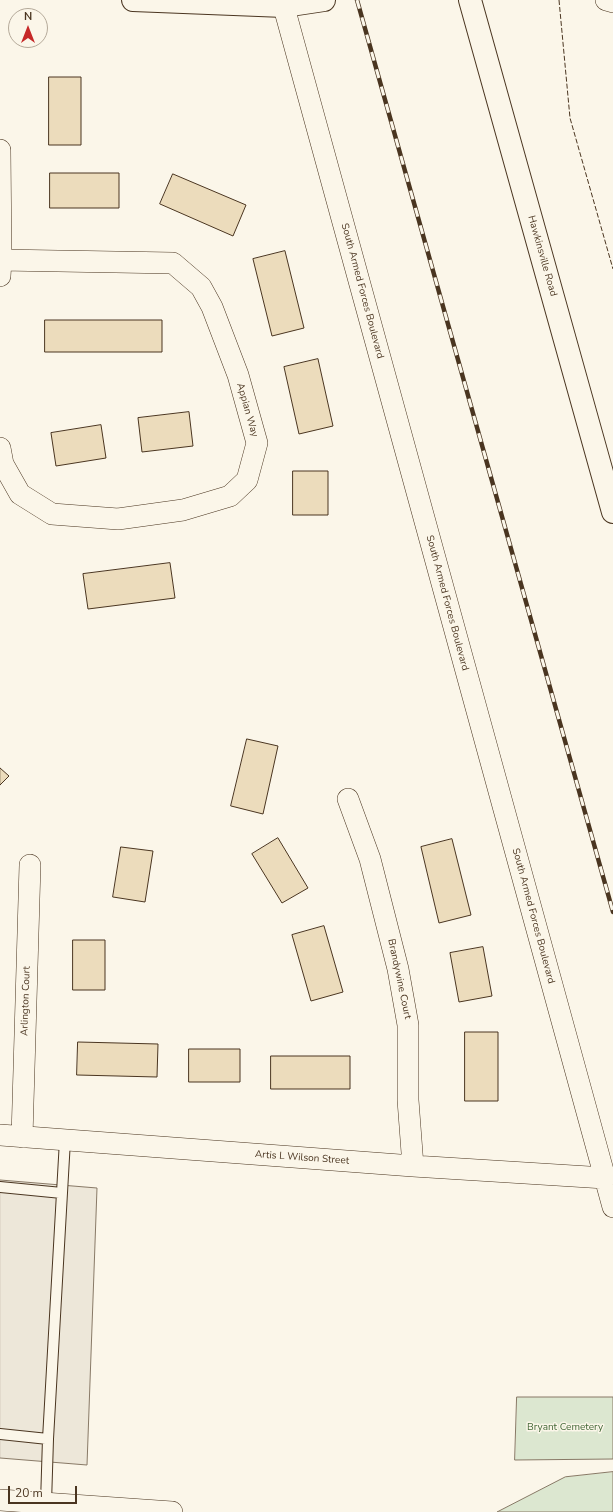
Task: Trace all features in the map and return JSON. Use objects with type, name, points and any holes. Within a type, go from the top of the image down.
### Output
[{"type":"main road","points":[[133,0],[283,3],[324,0]]},
{"type":"main road","name":"Hawkinsville Road","points":[[470,0],[613,512]]},
{"type":"street","points":[[606,0],[613,2]]},
{"type":"street","name":"South Armed Forces Boulevard","points":[[283,3],[613,1207]]},
{"type":"street","name":"Appian Way","points":[[0,150],[1,268],[173,263],[201,287],[212,307],[238,375],[256,443],[247,480],[230,496],[182,510],[118,519],[52,514],[20,494],[2,464],[0,448]]},
{"type":"street","name":"Brandywine Court","points":[[348,799],[370,859],[398,969],[408,1025],[408,1100],[413,1166]]},
{"type":"street","name":"Arlington Court","points":[[22,1137],[30,865]]},
{"type":"street","name":"Artis L Wilson Street","points":[[0,1135],[413,1166],[605,1178]]},
{"type":"street","points":[[0,1500],[172,1512]]},
{"type":"lane","points":[[46,1503],[48,1439],[65,1140]]},
{"type":"lane","points":[[0,1187],[62,1193]]},
{"type":"lane","points":[[0,1434],[48,1439]]},
{"type":"green space","name":"Bryant Cemetery","points":[[517,1397],[613,1397],[613,1459],[515,1460]]},
{"type":"green space","points":[[613,1472],[613,1512],[497,1512],[565,1477]]},
{"type":"shaded area","points":[[0,1180],[97,1188],[87,1465],[0,1458]]},
{"type":"building","points":[[49,77],[81,77],[81,145],[49,145]]},
{"type":"building","points":[[50,173],[119,173],[119,208],[50,208]]},
{"type":"building","points":[[173,174],[246,205],[233,236],[160,204]]},
{"type":"building","points":[[285,251],[304,328],[272,336],[253,259]]},
{"type":"building","points":[[45,320],[162,320],[162,352],[45,352]]},
{"type":"building","points":[[318,359],[333,426],[299,434],[284,367]]},
{"type":"building","points":[[189,412],[193,446],[142,452],[138,418]]},
{"type":"building","points":[[101,425],[106,458],[56,466],[51,433]]},
{"type":"building","points":[[293,471],[328,471],[328,515],[293,515]]},
{"type":"building","points":[[170,563],[175,598],[88,609],[83,574]]},
{"type":"building","points":[[247,739],[278,746],[263,814],[231,806]]},
{"type":"building","points":[[0,768],[9,776],[0,785]]},
{"type":"building","points":[[278,838],[308,888],[282,903],[252,854]]},
{"type":"building","points":[[452,839],[471,915],[439,923],[421,847]]},
{"type":"building","points":[[121,847],[153,851],[145,902],[113,897]]},
{"type":"building","points":[[324,926],[343,992],[311,1001],[292,935]]},
{"type":"building","points":[[73,940],[105,940],[105,990],[73,990]]},
{"type":"building","points":[[483,947],[492,996],[459,1002],[450,953]]},
{"type":"building","points":[[465,1032],[498,1032],[498,1101],[465,1101]]},
{"type":"building","points":[[78,1042],[158,1044],[157,1077],[77,1075]]},
{"type":"building","points":[[189,1049],[240,1049],[240,1082],[189,1082]]},
{"type":"building","points":[[271,1056],[350,1056],[350,1089],[271,1089]]},
{"type":"railway","points":[[357,0],[613,912]]},
{"type":"fence","points":[[559,0],[570,118],[613,269]]}]
